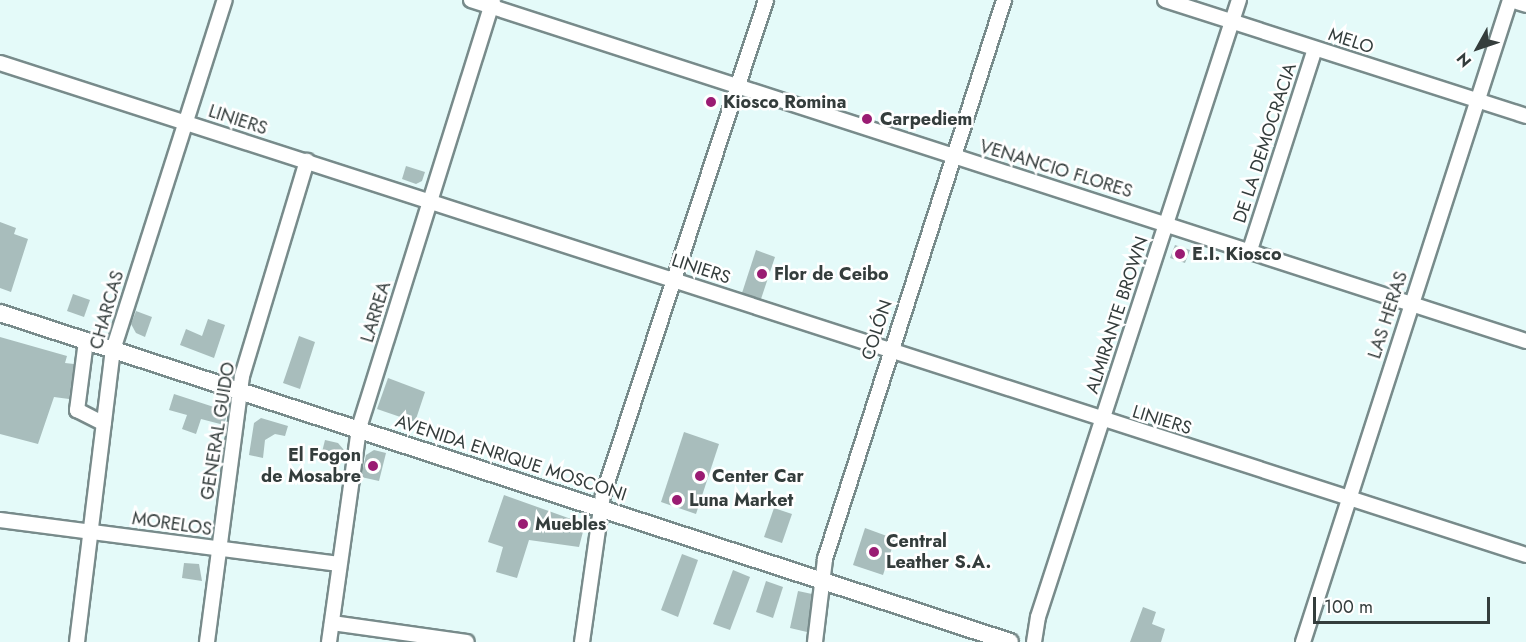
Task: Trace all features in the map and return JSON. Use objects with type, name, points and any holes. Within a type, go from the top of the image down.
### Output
[{"type":"main road","name":"AVENIDA ENRIQUE MOSCONI","points":[[0,312],[823,579],[1010,642]]},
{"type":"street","name":"CHARCAS","points":[[77,642],[113,350],[225,0]]},
{"type":"street","name":"VENANCIO FLORES","points":[[471,0],[492,3],[1526,341]]},
{"type":"street","points":[[582,642],[600,508],[673,278],[766,0]]},
{"type":"street","name":"COLÓN","points":[[815,642],[825,559],[889,349],[1004,0]]},
{"type":"street","name":"MELO","points":[[1165,0],[1526,116]]},
{"type":"street","name":"ALMIRANTE BROWN","points":[[1034,642],[1038,617],[1239,0]]},
{"type":"street","points":[[1510,0],[1526,5]]},
{"type":"street","name":"LAS HERAS","points":[[1303,642],[1410,304],[1510,0]]},
{"type":"street","name":"LARREA","points":[[329,642],[359,428],[492,3]]},
{"type":"street","name":"DE LA DEMOCRACIA","points":[[1250,249],[1315,48]]},
{"type":"street","name":"LINIERS","points":[[0,63],[673,278],[1102,420],[1526,555]]},
{"type":"street","name":"GENERAL GUIDO","points":[[207,642],[240,390],[307,161]]},
{"type":"street","points":[[86,341],[77,410],[104,424]]},
{"type":"street","name":"MORELOS","points":[[0,520],[339,564]]},
{"type":"street","points":[[332,623],[467,642]]},
{"type":"building","points":[[406,166],[425,172],[422,181],[416,184],[402,179]]},
{"type":"building","points":[[0,222],[16,228],[14,234],[28,239],[11,292],[0,288]]},
{"type":"building","name":"E.I. Kiosco","points":[[1175,245],[1190,250],[1185,263],[1170,258]]},
{"type":"building","name":"Flor de Ceibo","points":[[756,250],[775,257],[761,299],[742,293]]},
{"type":"building","points":[[73,294],[90,300],[84,317],[67,311]]},
{"type":"building","points":[[136,311],[152,317],[145,337],[136,333],[131,324]]},
{"type":"building","points":[[208,319],[225,325],[214,358],[180,345],[186,329],[202,336]]},
{"type":"building","points":[[299,336],[315,342],[300,389],[283,383]]},
{"type":"building","points":[[0,337],[67,356],[65,363],[74,364],[69,399],[54,397],[38,444],[0,434]]},
{"type":"building","points":[[388,378],[425,392],[415,422],[377,409]]},
{"type":"building","points":[[174,394],[220,409],[226,418],[224,425],[201,419],[196,434],[182,429],[187,415],[169,410]]},
{"type":"building","points":[[261,418],[288,426],[285,436],[275,434],[265,440],[263,458],[249,455],[254,423]]},
{"type":"building","points":[[684,432],[719,444],[696,514],[661,502]]},
{"type":"building","points":[[325,440],[338,443],[344,450],[340,465],[320,460]]},
{"type":"building","name":"El Fogon de Mosabre","points":[[374,450],[386,453],[379,481],[361,477],[366,455]]},
{"type":"building","points":[[504,495],[585,524],[579,547],[529,540],[517,578],[496,572],[503,547],[488,542]]},
{"type":"building","points":[[774,508],[792,514],[782,543],[764,537]]},
{"type":"building","name":"Central Leather S.A.","points":[[865,528],[895,539],[883,575],[853,565]]},
{"type":"building","points":[[682,554],[698,560],[678,617],[661,610]]},
{"type":"building","points":[[184,563],[199,564],[202,581],[182,578]]},
{"type":"building","points":[[733,570],[750,577],[730,630],[713,624]]},
{"type":"building","points":[[766,581],[783,587],[773,618],[756,612]]},
{"type":"building","points":[[798,591],[812,594],[807,632],[790,628]]},
{"type":"building","points":[[1143,607],[1156,612],[1152,624],[1165,629],[1161,642],[1130,642]]},
{"type":"place","name":"Kiosco Romina","points":[[711,102]]},
{"type":"place","name":"Carpediem","points":[[867,119]]},
{"type":"place","name":"E.I. Kiosco","points":[[1180,254]]},
{"type":"place","name":"Flor de Ceibo","points":[[762,274]]},
{"type":"place","name":"El Fogon de Mosabre","points":[[373,466]]},
{"type":"place","name":"Center Car","points":[[700,476]]},
{"type":"place","name":"Luna Market","points":[[677,500]]},
{"type":"place","name":"Muebles","points":[[523,524]]},
{"type":"place","name":"Central Leather S.A.","points":[[874,552]]}]
